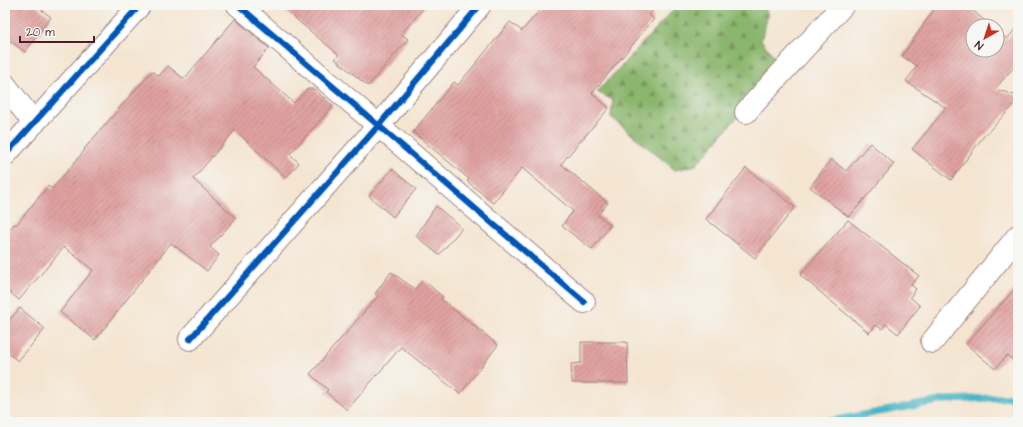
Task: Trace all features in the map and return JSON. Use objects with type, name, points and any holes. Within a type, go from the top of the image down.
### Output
[{"type":"street","points":[[5,155],[140,5]]},
{"type":"street","points":[[238,5],[584,302]]},
{"type":"street","points":[[190,339],[379,125],[480,5]]},
{"type":"street","points":[[746,112],[843,5]]},
{"type":"street","points":[[5,85],[34,123]]},
{"type":"street","points":[[932,342],[1018,236]]},
{"type":"green space","points":[[678,5],[764,5],[768,15],[761,40],[781,66],[696,165],[675,170],[611,117],[613,100],[597,92]]},
{"type":"building","points":[[5,5],[35,5],[51,17],[25,52],[5,37]]},
{"type":"building","points":[[279,5],[426,5],[401,34],[408,39],[368,86],[335,59],[339,55]]},
{"type":"building","points":[[544,5],[658,5],[649,15],[654,19],[592,93],[609,108],[561,164],[608,203],[598,215],[611,225],[592,249],[562,226],[573,211],[522,168],[493,203],[467,181],[469,179],[413,132],[454,82],[458,85],[510,22],[522,31]]},
{"type":"building","points":[[937,5],[966,5],[981,18],[965,18],[965,58],[1005,58],[1005,37],[1007,39],[1018,26],[1018,62],[995,89],[1018,96],[1018,101],[983,137],[951,180],[912,149],[946,108],[906,81],[917,66],[902,56]]},
{"type":"building","points":[[235,19],[269,48],[253,67],[294,103],[307,89],[314,89],[333,106],[290,154],[299,163],[286,178],[235,130],[193,179],[236,218],[210,247],[219,255],[207,271],[171,243],[95,340],[60,312],[93,270],[64,247],[19,300],[5,288],[5,235],[14,224],[16,225],[48,186],[52,189],[85,150],[84,149],[152,71],[159,76],[168,66],[184,79]]},
{"type":"building","points":[[870,143],[894,164],[849,217],[810,187],[831,159],[846,171]]},
{"type":"building","points":[[746,168],[795,207],[755,258],[706,219]]},
{"type":"building","points":[[392,169],[416,189],[393,217],[369,196]]},
{"type":"building","points":[[436,206],[462,228],[439,255],[416,236]]},
{"type":"building","points":[[848,220],[919,276],[911,285],[916,289],[910,297],[920,306],[898,334],[886,324],[882,329],[876,325],[869,333],[800,275]]},
{"type":"building","points":[[391,272],[415,289],[423,280],[443,297],[441,299],[498,345],[460,394],[401,347],[347,410],[326,392],[328,390],[310,374],[378,296],[375,294]]},
{"type":"building","points":[[1018,285],[1018,364],[1007,355],[995,369],[966,344]]},
{"type":"building","points":[[20,308],[45,329],[18,361],[5,351],[5,325]]},
{"type":"building","points":[[581,342],[627,342],[628,383],[572,383],[571,364],[581,363]]},
{"type":"waterway","points":[[824,422],[945,400],[1018,397]]},
{"type":"cycle path","points":[[5,155],[140,5]]},
{"type":"cycle path","points":[[238,5],[584,302]]},
{"type":"cycle path","points":[[190,339],[379,125],[480,5]]}]
